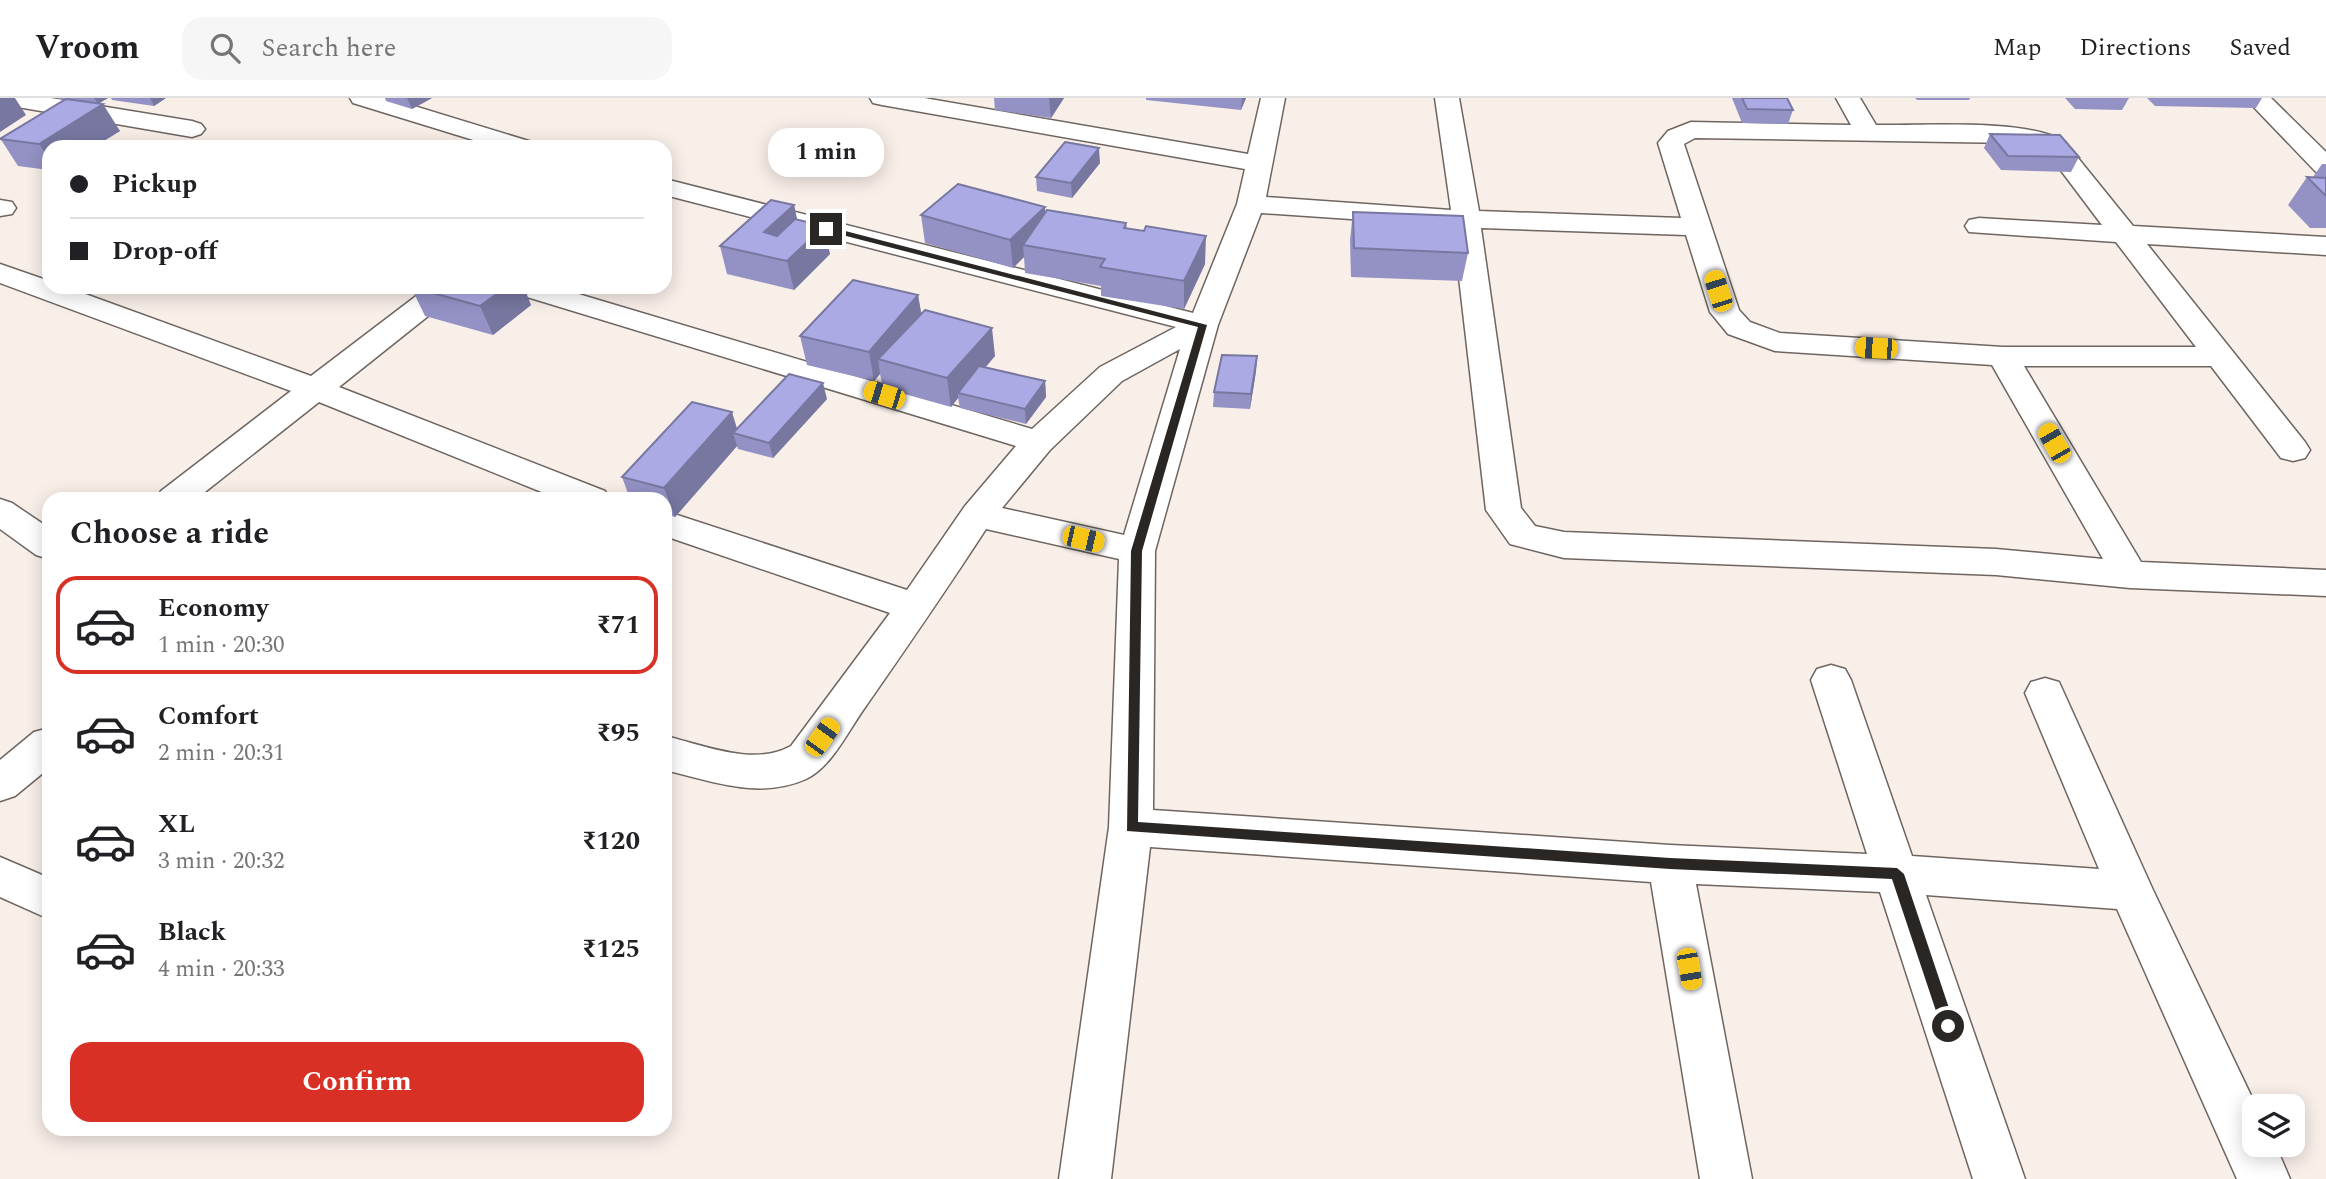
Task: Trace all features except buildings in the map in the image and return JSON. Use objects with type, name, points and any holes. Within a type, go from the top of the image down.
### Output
[{"type":"street","points":[[6,98],[192,129],[174,140]]},
{"type":"street","points":[[362,98],[500,140]]},
{"type":"street","points":[[882,98],[1259,164]]},
{"type":"street","points":[[1084,1179],[1131,827],[1137,551],[1203,325],[1251,204],[1273,98]]},
{"type":"street","points":[[1447,98],[1466,219],[1504,510],[1524,535],[1564,545],[1996,562],[2130,575],[2326,583]]},
{"type":"street","points":[[1848,98],[1867,133]]},
{"type":"street","points":[[2257,98],[2326,167]]},
{"type":"street","points":[[2222,357],[2003,356],[1775,342],[1739,328],[1725,312],[1671,143],[1676,135],[1691,130],[1712,129],[2014,135],[2047,141],[2056,146],[2222,357],[2293,450]]},
{"type":"street","points":[[672,189],[1203,325]]},
{"type":"street","points":[[1251,204],[1466,219],[1698,227]]},
{"type":"street","points":[[1979,226],[2326,246]]},
{"type":"street","points":[[0,273],[42,288]]},
{"type":"street","points":[[57,294],[313,388],[575,492]]},
{"type":"street","points":[[182,492],[438,294]]},
{"type":"street","points":[[547,294],[1038,442]]},
{"type":"street","points":[[672,755],[760,774],[784,771],[806,758],[977,516],[1038,442],[1111,374],[1203,325]]},
{"type":"street","points":[[2003,356],[2130,575]]},
{"type":"street","points":[[0,511],[42,541]]},
{"type":"street","points":[[977,516],[1137,551]]},
{"type":"street","points":[[672,525],[915,607]]},
{"type":"street","points":[[1831,680],[1999,1179]]},
{"type":"street","points":[[2045,693],[2131,891],[2264,1179]]},
{"type":"street","points":[[0,784],[42,750]]},
{"type":"street","points":[[1131,827],[1670,864],[1897,874],[2131,891]]},
{"type":"street","points":[[1670,864],[1726,1179]]},
{"type":"street","points":[[0,876],[42,896]]},
{"type":"route","points":[[826,229],[1203,325],[1137,551],[1131,827],[1670,864],[1897,874],[1948,1026]]}]
